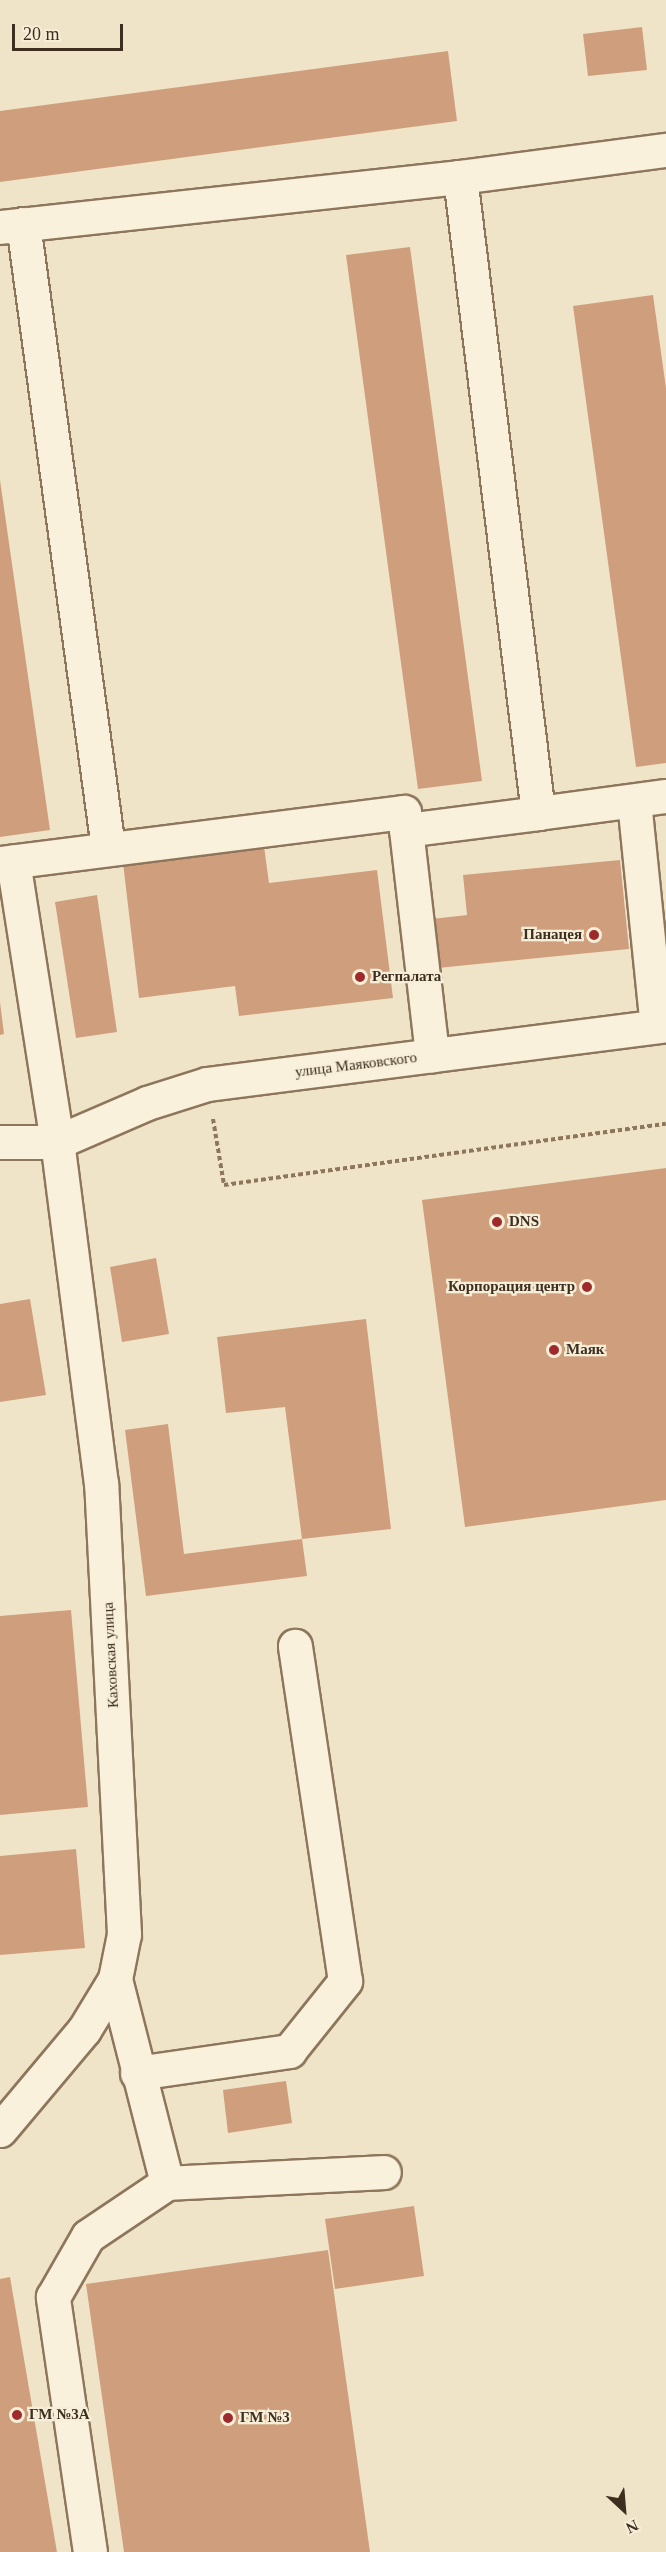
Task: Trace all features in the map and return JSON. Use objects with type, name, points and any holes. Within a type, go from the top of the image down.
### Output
[{"type":"street","points":[[108,848],[11,225],[460,177],[666,150]]},
{"type":"street","points":[[460,177],[538,813]]},
{"type":"street","points":[[406,830],[666,796]]},
{"type":"street","points":[[634,801],[661,1025]]},
{"type":"street","points":[[6,862],[404,812],[432,1055]]},
{"type":"street","name":"Каховская улица","points":[[0,2130],[84,2030],[115,1979],[124,1934],[101,1484],[57,1142],[6,862]]},
{"type":"street","name":"улица Маяковского","points":[[57,1142],[147,1103],[207,1084],[661,1025]]},
{"type":"street","points":[[0,1142],[57,1142]]},
{"type":"street","points":[[137,2073],[290,2051],[345,1981],[295,1646]]},
{"type":"street","points":[[115,1979],[137,2073],[167,2182]]},
{"type":"street","points":[[90,2552],[53,2297],[88,2236],[167,2182],[384,2172]]},
{"type":"path","points":[[207,1084],[224,1185],[666,1124]]},
{"type":"building","points":[[642,27],[647,70],[588,76],[583,34]]},
{"type":"building","points":[[448,51],[457,121],[0,182],[0,111]]},
{"type":"building","points":[[410,247],[482,781],[418,789],[346,255]]},
{"type":"building","points":[[653,295],[666,388],[666,763],[636,767],[573,306]]},
{"type":"building","points":[[0,480],[50,830],[0,837]]},
{"type":"building","points":[[264,846],[269,883],[377,870],[393,998],[239,1016],[235,986],[139,998],[123,863]]},
{"type":"building","points":[[620,860],[629,949],[428,969],[423,920],[467,915],[463,875]]},
{"type":"building","points":[[97,895],[117,1032],[76,1038],[55,902]]},
{"type":"building","points":[[0,1002],[4,1034],[0,1035]]},
{"type":"building","name":"Маяк","points":[[666,1168],[666,1500],[465,1527],[422,1200]]},
{"type":"building","points":[[156,1258],[169,1334],[122,1342],[110,1267]]},
{"type":"building","points":[[30,1299],[46,1395],[0,1402],[0,1304]]},
{"type":"building","points":[[366,1319],[391,1529],[302,1539],[285,1407],[226,1413],[217,1337]]},
{"type":"building","points":[[168,1424],[184,1554],[302,1539],[307,1576],[146,1596],[125,1430]]},
{"type":"building","points":[[71,1610],[88,1807],[0,1815],[0,1616]]},
{"type":"building","points":[[76,1849],[85,1948],[0,1955],[0,1856]]},
{"type":"building","points":[[286,2081],[292,2123],[228,2133],[223,2090]]},
{"type":"building","points":[[414,2206],[424,2276],[335,2289],[325,2219]]},
{"type":"building","name":"ГМ №3","points":[[328,2250],[370,2552],[124,2552],[86,2284]]},
{"type":"building","name":"ГМ №3А","points":[[10,2277],[57,2552],[0,2552],[0,2279]]},
{"type":"place","name":"Панацея","points":[[594,935]]},
{"type":"place","name":"Регпалата","points":[[360,977]]},
{"type":"place","name":"DNS","points":[[497,1222]]},
{"type":"place","name":"Корпорация центр","points":[[587,1287]]},
{"type":"place","name":"Маяк","points":[[554,1350]]},
{"type":"place","name":"ГМ №3А","points":[[17,2415]]},
{"type":"place","name":"ГМ №3","points":[[228,2418]]}]
